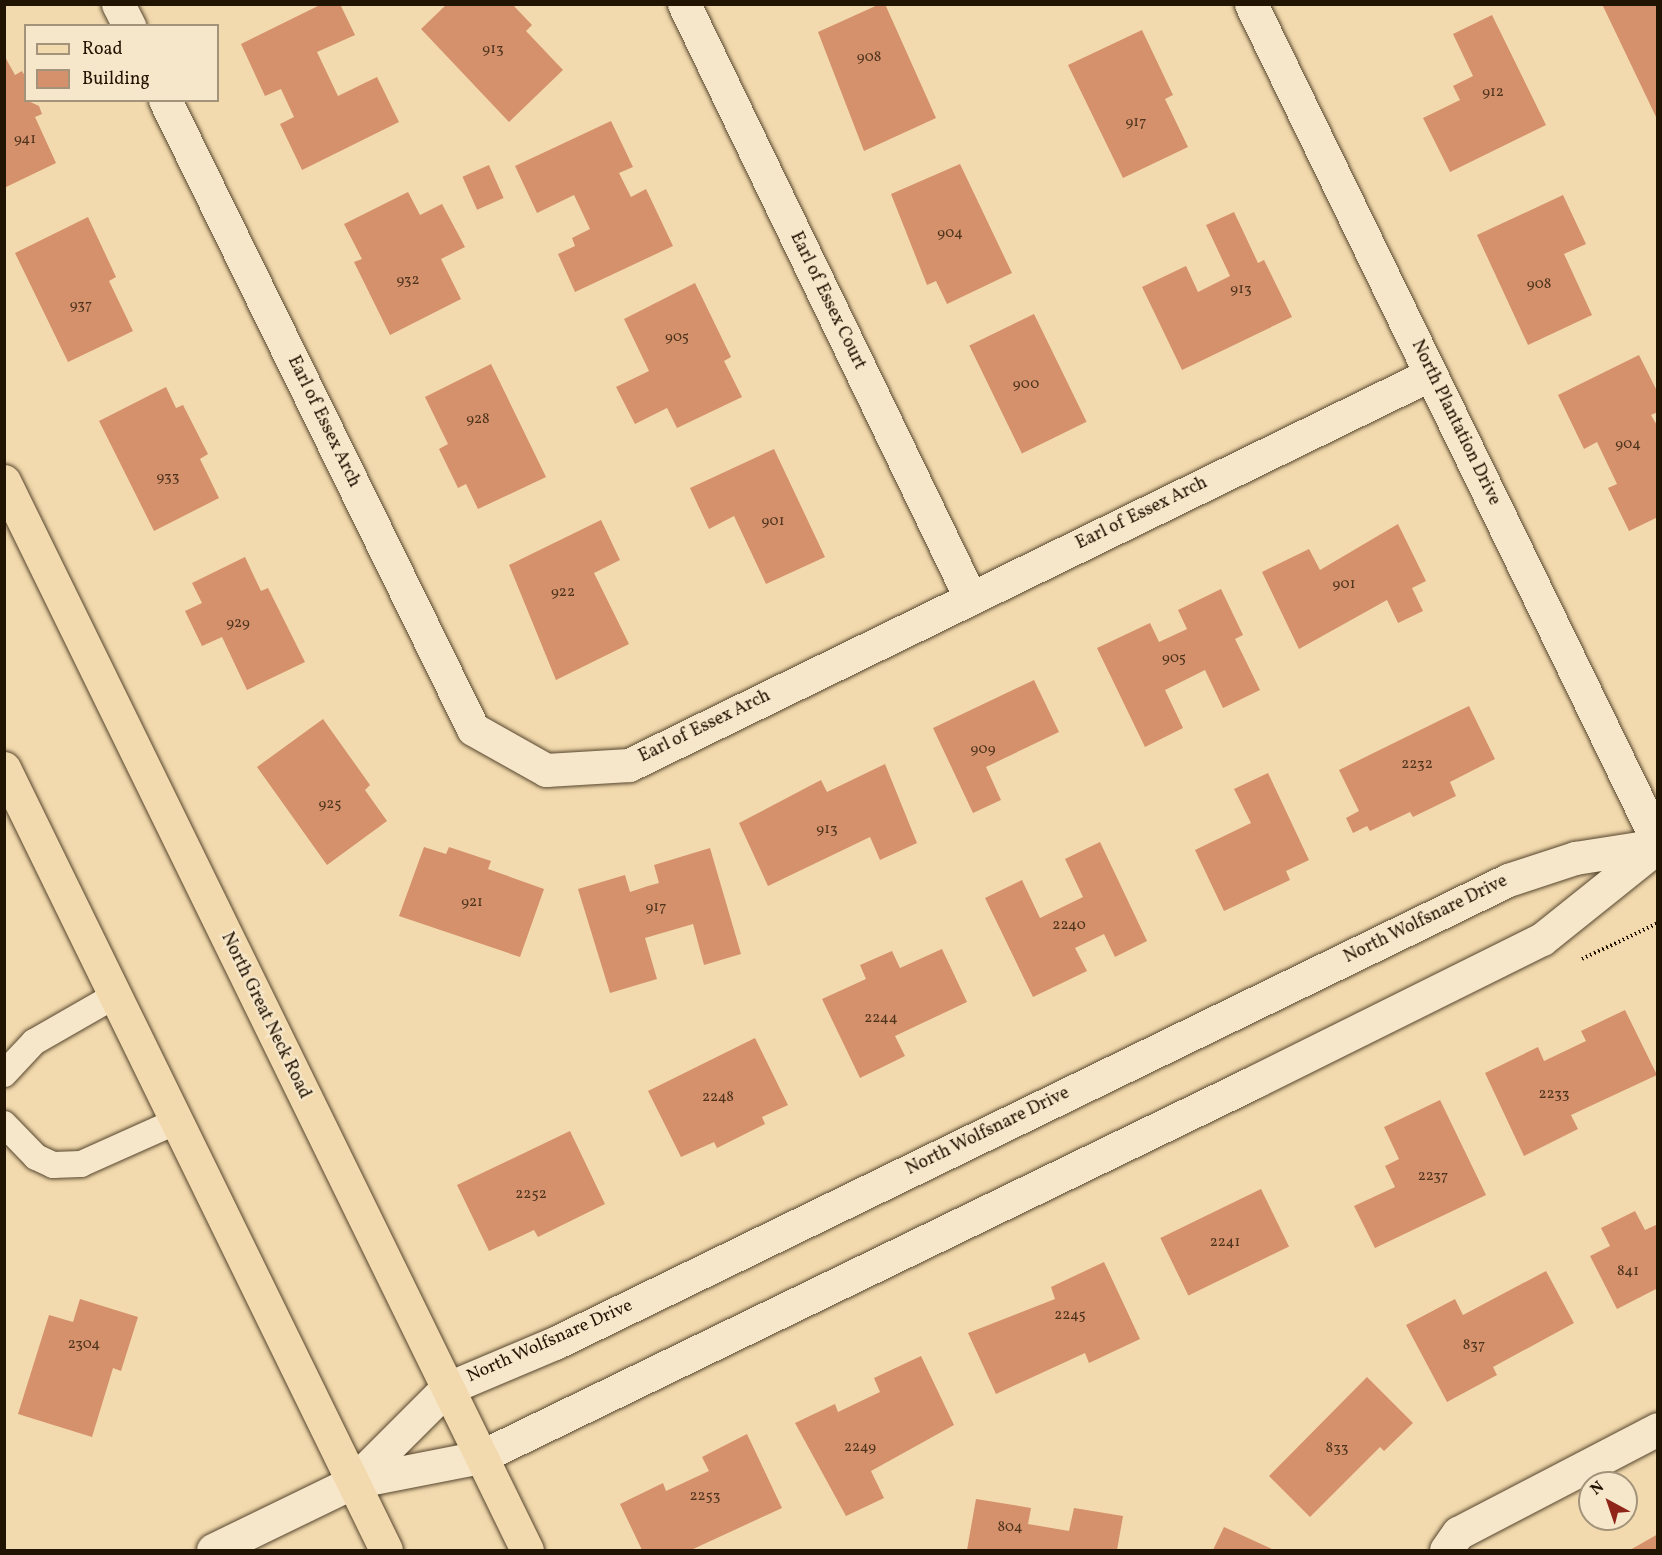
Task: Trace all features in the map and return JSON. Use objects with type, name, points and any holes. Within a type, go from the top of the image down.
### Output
[{"type":"main road","name":"North Great Neck Road","points":[[4,481],[527,1551]]},
{"type":"main road","points":[[4,768],[386,1551]]},
{"type":"street","points":[[118,4],[128,24]]},
{"type":"street","name":"Earl of Essex Court","points":[[684,4],[970,597]]},
{"type":"street","name":"North Plantation Drive","points":[[1251,4],[1658,844]]},
{"type":"street","name":"Earl of Essex Arch","points":[[166,102],[473,729],[546,770],[629,765],[1431,374]]},
{"type":"street","name":"North Wolfsnare Drive","points":[[353,1482],[446,1389],[555,1343],[1508,880],[1598,853],[1658,844]]},
{"type":"street","name":"North Wolfsnare Drive","points":[[213,1551],[353,1482],[480,1457],[1542,939],[1658,844]]},
{"type":"street","points":[[1446,1551],[1458,1533],[1658,1429]]},
{"type":"lane","points":[[4,1074],[34,1042],[116,995]]},
{"type":"lane","points":[[4,1124],[28,1150],[53,1165],[81,1164],[177,1121]]},
{"type":"building","points":[[322,4],[340,4],[355,35],[317,52],[338,96],[377,77],[399,122],[302,170],[280,124],[294,117],[281,89],[265,96],[241,44]]},
{"type":"building","points":[[447,4],[512,4],[532,25],[526,31],[563,70],[509,122],[421,29]]},
{"type":"building","points":[[880,4],[885,4],[936,118],[864,151],[818,32]]},
{"type":"building","points":[[1602,4],[1658,4],[1658,121]]},
{"type":"building","points":[[1492,15],[1546,125],[1450,172],[1423,118],[1460,100],[1453,86],[1473,76],[1453,34]]},
{"type":"building","points":[[1142,30],[1173,95],[1165,99],[1188,147],[1123,178],[1068,65]]},
{"type":"building","points":[[4,55],[15,75],[22,71],[24,74],[24,102],[39,106],[42,114],[35,117],[56,163],[4,188]]},
{"type":"building","points":[[611,121],[633,167],[619,173],[631,197],[646,189],[673,246],[575,292],[558,254],[575,246],[572,238],[590,229],[574,195],[537,213],[515,166]]},
{"type":"building","points":[[960,164],[1012,273],[947,304],[936,281],[927,285],[891,194]]},
{"type":"building","points":[[489,165],[504,198],[477,210],[463,177]]},
{"type":"building","points":[[408,192],[420,215],[442,204],[465,247],[441,259],[461,299],[390,335],[354,262],[362,259],[344,224]]},
{"type":"building","points":[[1563,195],[1586,244],[1564,254],[1592,315],[1528,345],[1477,235]]},
{"type":"building","points":[[1234,212],[1258,263],[1264,260],[1292,317],[1182,370],[1142,287],[1186,266],[1198,292],[1230,276],[1206,225]]},
{"type":"building","points":[[88,217],[116,277],[109,281],[133,331],[68,362],[15,253]]},
{"type":"building","points":[[695,283],[731,357],[724,361],[742,397],[677,428],[667,408],[635,424],[616,387],[649,371],[624,319]]},
{"type":"building","points":[[1034,314],[1087,422],[1022,453],[969,346]]},
{"type":"building","points":[[1639,355],[1658,393],[1658,412],[1651,415],[1658,427],[1658,517],[1629,531],[1608,488],[1617,484],[1597,442],[1584,449],[1558,395]]},
{"type":"building","points":[[491,364],[546,477],[478,509],[466,484],[458,488],[439,449],[448,444],[425,397]]},
{"type":"building","points":[[166,387],[176,408],[183,405],[208,454],[200,459],[219,498],[154,531],[99,421]]},
{"type":"building","points":[[774,449],[825,557],[766,584],[734,516],[709,529],[690,488]]},
{"type":"building","points":[[601,520],[620,560],[594,573],[629,644],[556,680],[509,565]]},
{"type":"building","points":[[1398,524],[1426,581],[1412,588],[1423,611],[1398,623],[1387,600],[1299,649],[1262,572],[1309,549],[1320,570]]},
{"type":"building","points":[[245,557],[261,591],[268,588],[305,662],[247,690],[222,637],[202,646],[185,611],[202,603],[192,583]]},
{"type":"building","points":[[1221,589],[1243,635],[1235,639],[1260,690],[1223,708],[1205,670],[1165,690],[1183,728],[1145,747],[1097,648],[1150,623],[1159,642],[1187,629],[1178,610]]},
{"type":"building","points":[[1034,680],[1059,732],[986,767],[1001,800],[973,813],[933,728]]},
{"type":"building","points":[[1469,706],[1495,759],[1450,782],[1456,796],[1413,817],[1410,812],[1370,831],[1367,826],[1353,833],[1346,818],[1359,811],[1339,770]]},
{"type":"building","points":[[323,719],[370,785],[365,790],[387,821],[327,865],[257,767]]},
{"type":"building","points":[[885,764],[917,843],[880,860],[870,837],[768,886],[739,823],[821,780],[827,792]]},
{"type":"building","points":[[1268,773],[1309,860],[1286,871],[1290,880],[1224,911],[1195,850],[1251,823],[1234,789]]},
{"type":"building","points":[[1100,842],[1147,941],[1115,957],[1104,934],[1075,948],[1087,971],[1033,997],[985,898],[1022,880],[1040,918],[1083,897],[1065,859]]},
{"type":"building","points":[[424,847],[446,854],[449,847],[491,861],[488,869],[544,889],[520,957],[399,916]]},
{"type":"building","points":[[710,848],[741,954],[704,965],[693,924],[645,938],[657,979],[610,993],[578,889],[625,875],[630,892],[659,883],[654,865]]},
{"type":"building","points":[[942,949],[967,1002],[895,1036],[905,1056],[860,1078],[822,999],[866,979],[860,965],[892,951],[900,968]]},
{"type":"building","points":[[1625,1010],[1657,1075],[1571,1115],[1578,1129],[1524,1156],[1485,1073],[1538,1047],[1544,1061],[1586,1041],[1581,1031]]},
{"type":"building","points":[[755,1038],[788,1105],[762,1117],[765,1124],[717,1148],[714,1142],[681,1157],[648,1091]]},
{"type":"building","points":[[1440,1100],[1486,1195],[1375,1248],[1354,1206],[1395,1187],[1385,1166],[1399,1159],[1384,1127]]},
{"type":"building","points":[[570,1131],[605,1204],[538,1237],[534,1230],[489,1251],[457,1185]]},
{"type":"building","points":[[1261,1189],[1289,1247],[1188,1296],[1160,1238]]},
{"type":"building","points":[[1635,1211],[1645,1230],[1658,1224],[1658,1288],[1617,1309],[1590,1256],[1610,1246],[1601,1228]]},
{"type":"building","points":[[1104,1262],[1140,1339],[1089,1363],[1085,1353],[996,1394],[968,1333],[1055,1299],[1051,1287]]},
{"type":"building","points":[[1546,1271],[1574,1323],[1493,1367],[1497,1375],[1447,1402],[1406,1325],[1455,1299],[1463,1315]]},
{"type":"building","points":[[80,1299],[138,1317],[121,1371],[113,1368],[92,1437],[18,1414],[49,1315],[73,1322]]},
{"type":"building","points":[[921,1356],[954,1425],[871,1471],[884,1498],[846,1516],[795,1423],[835,1404],[838,1412],[880,1392],[874,1378]]},
{"type":"building","points":[[1367,1377],[1413,1423],[1384,1451],[1380,1447],[1310,1517],[1269,1476]]},
{"type":"building","points":[[747,1434],[782,1508],[691,1550],[642,1550],[620,1504],[663,1483],[666,1491],[709,1471],[702,1457]]},
{"type":"building","points":[[976,1499],[1031,1508],[1028,1524],[1069,1531],[1074,1508],[1123,1516],[1117,1550],[967,1550]]},
{"type":"building","points":[[1224,1527],[1274,1550],[1213,1550]]},
{"type":"building","points":[[1658,1534],[1658,1550],[1630,1550]]}]
